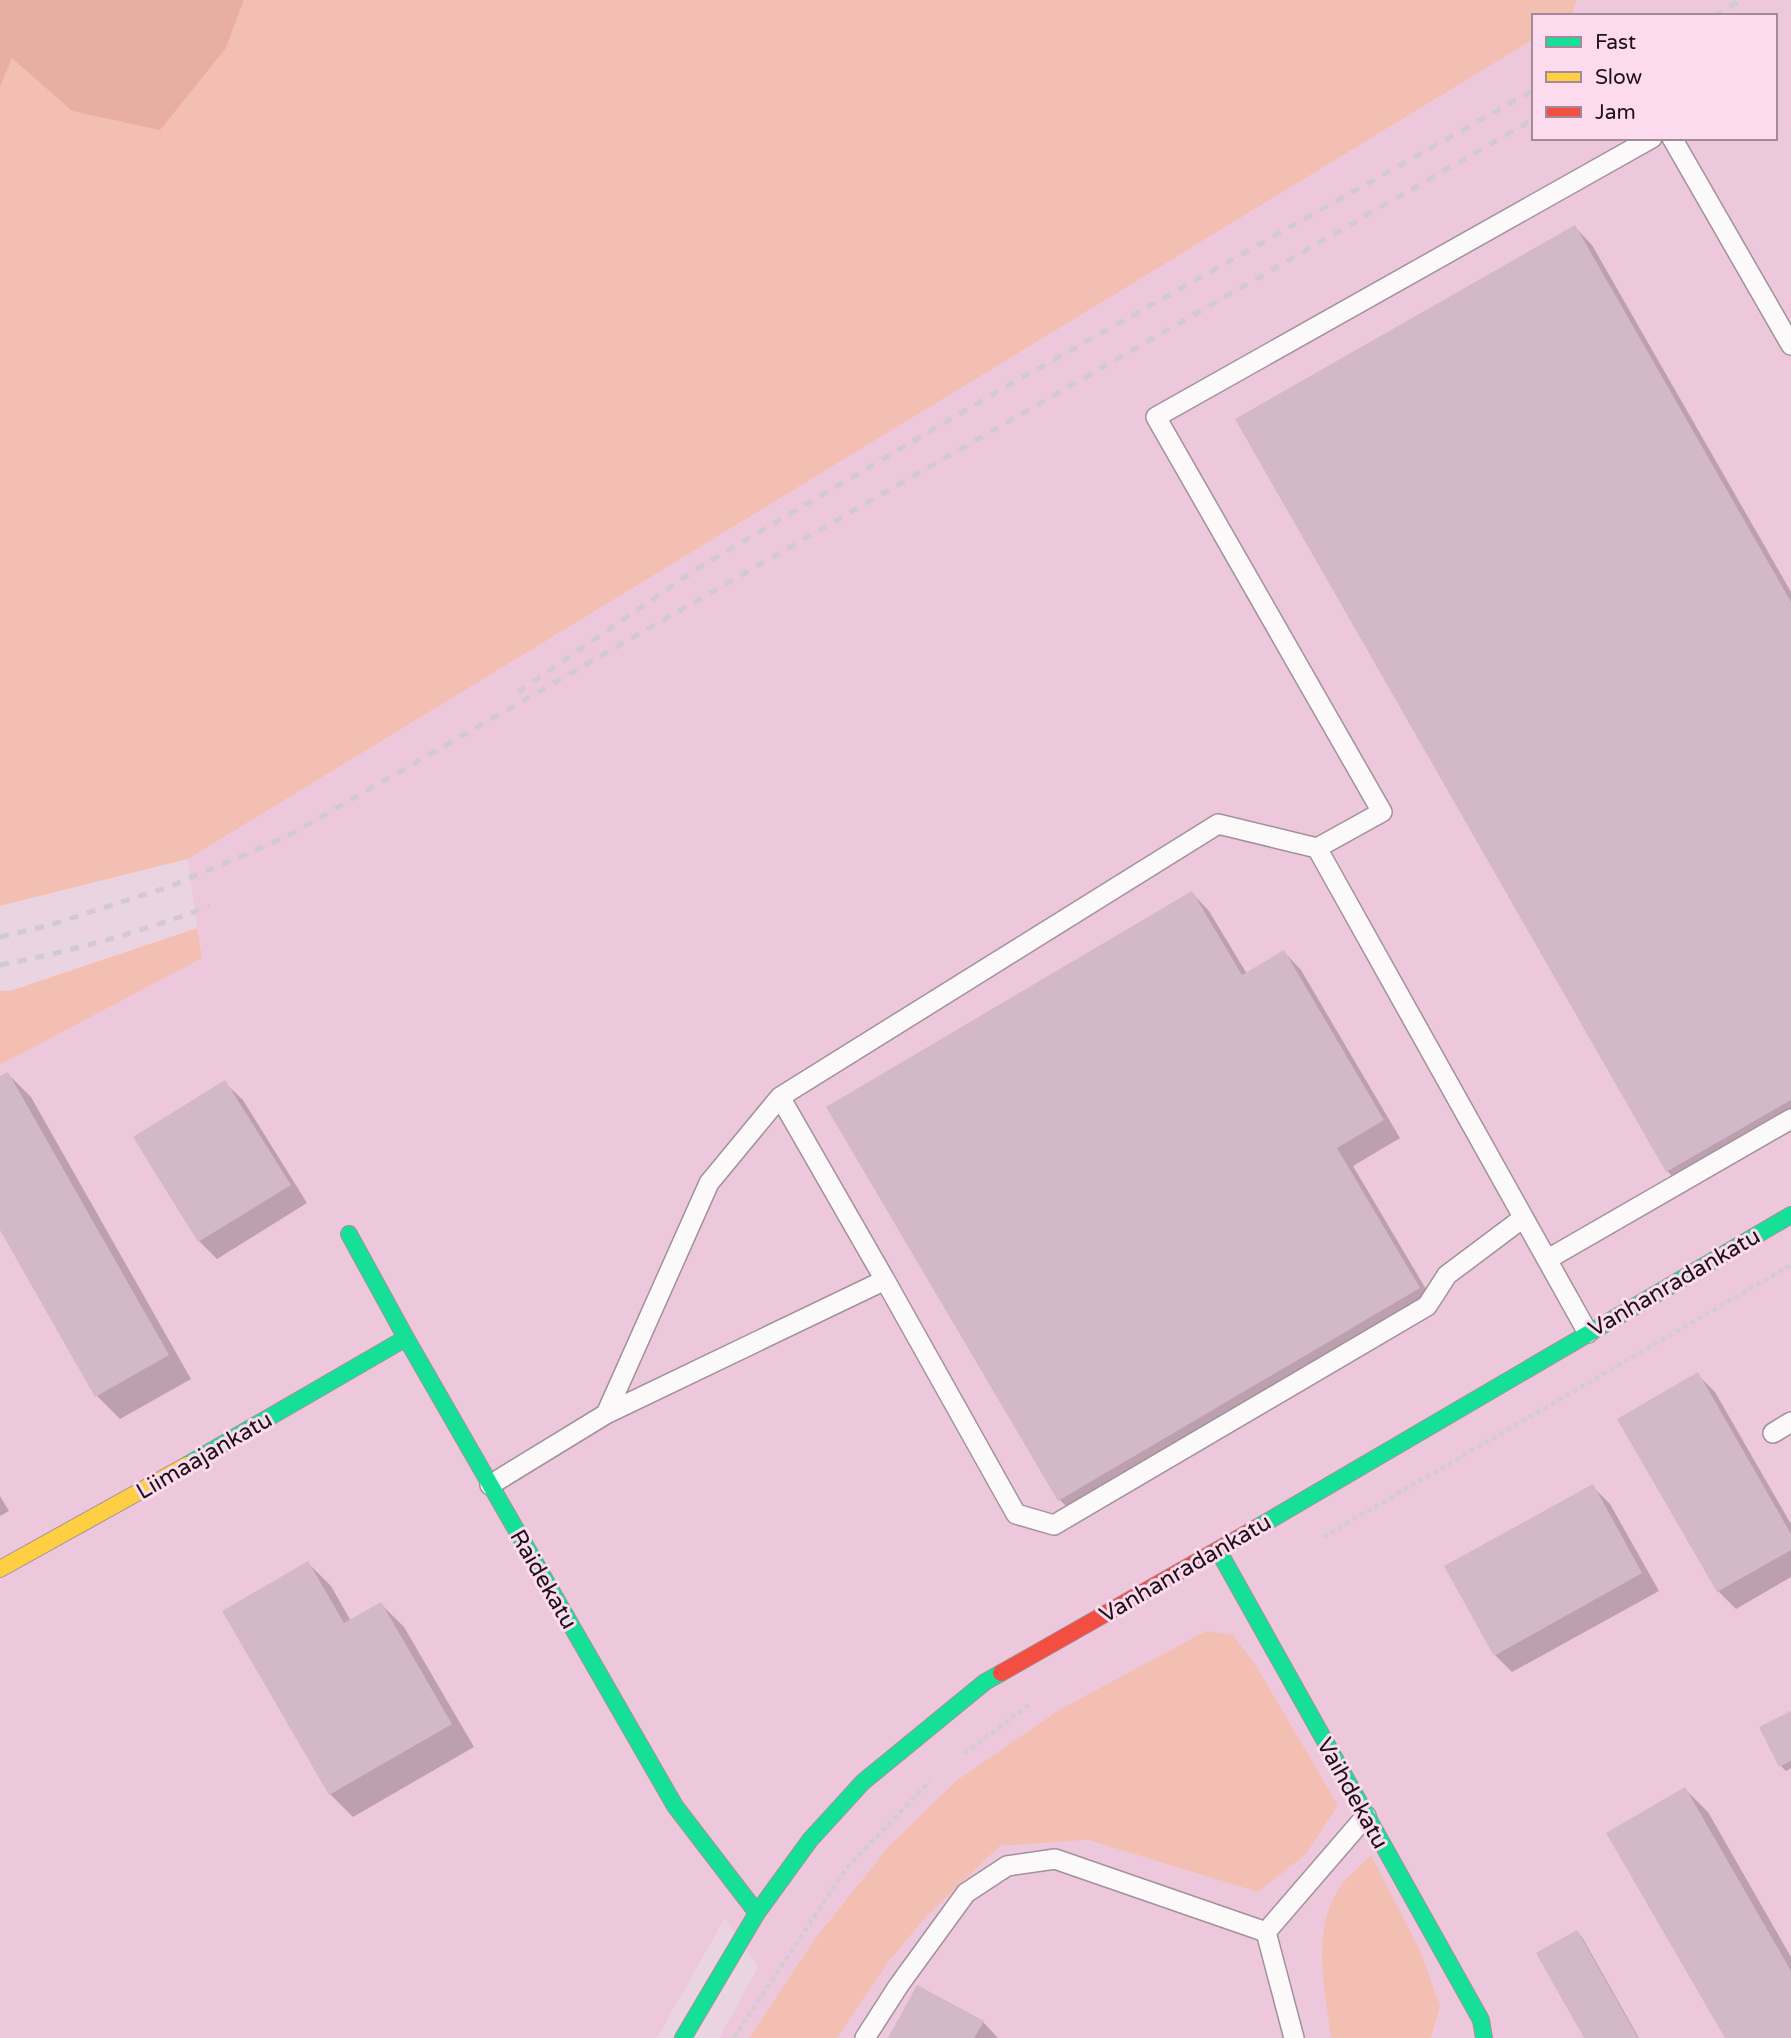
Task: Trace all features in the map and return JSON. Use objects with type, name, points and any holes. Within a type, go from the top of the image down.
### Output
[{"type":"street","name":"Vanhanradankatu","points":[[683,2038],[757,1913],[810,1840],[863,1782],[985,1682],[1218,1550],[1791,1215]]},
{"type":"street","name":"Raidekatu","points":[[349,1234],[675,1806],[757,1913]]},
{"type":"street","name":"Liimaajankatu","points":[[0,1569],[138,1493],[406,1338]]},
{"type":"street","name":"Vaihdekatu","points":[[1218,1550],[1481,2020],[1484,2038]]},
{"type":"lane","points":[[606,1414],[709,1183],[780,1097],[1218,824],[1317,848],[1381,812],[1156,416],[1648,140]]},
{"type":"lane","points":[[1673,140],[1791,345]]},
{"type":"lane","points":[[1317,848],[1587,1333]]},
{"type":"lane","points":[[780,1097],[1016,1514],[1054,1525],[1427,1306],[1447,1275],[1523,1218]]},
{"type":"lane","points":[[1548,1259],[1791,1119]]},
{"type":"lane","points":[[490,1485],[606,1414],[885,1280]]},
{"type":"lane","points":[[1773,1433],[1791,1422]]},
{"type":"lane","points":[[1266,1932],[1366,1816]]},
{"type":"lane","points":[[865,2038],[899,1984],[965,1893],[1007,1866],[1055,1859],[1266,1932]]},
{"type":"lane","points":[[1266,1932],[1294,2038]]},
{"type":"shaded area","points":[[0,0],[244,0],[226,48],[160,130],[72,111],[12,58],[0,87]]},
{"type":"shaded area","points":[[244,0],[1577,0],[1572,14],[1532,14],[1532,40],[188,859],[0,906],[0,87],[12,57],[72,111],[226,48]]},
{"type":"shaded area","points":[[1577,0],[1791,0],[1791,2038],[1431,2038],[1440,2006],[1325,1990],[1331,2038],[837,2038],[890,1960],[925,1918],[1000,1846],[1088,1840],[1258,1892],[1338,1805],[1257,1667],[1233,1635],[889,1846],[814,1940],[749,2038],[719,2038],[758,1967],[725,1918],[657,2038],[0,2038],[0,1065],[201,958],[188,859],[1532,40],[1532,140],[1777,140],[1777,14],[1572,14]]},
{"type":"shaded area","points":[[197,928],[202,958],[0,1065],[0,991],[13,990]]},
{"type":"shaded area","points":[[1206,1631],[1233,1635],[1257,1667],[1338,1805],[1306,1854],[1258,1892],[1088,1840],[1000,1846],[925,1918],[890,1960],[837,2038],[749,2038],[814,1940],[889,1846],[956,1781],[1059,1710]]},
{"type":"shaded area","points":[[1371,1855],[1420,1950],[1440,2006],[1431,2038],[1331,2038],[1323,1982],[1322,1943],[1325,1924],[1338,1890]]},
{"type":"building","points":[[1575,225],[1791,602],[1791,1100],[1666,1172],[1235,419]]},
{"type":"building","points":[[1192,891],[1242,975],[1284,950],[1384,1120],[1337,1148],[1420,1288],[1058,1501],[826,1107]]},
{"type":"building","points":[[8,1072],[169,1355],[95,1397],[0,1230],[0,1076]]},
{"type":"building","points":[[225,1080],[291,1185],[198,1242],[133,1137]]},
{"type":"building","points":[[1698,1372],[1791,1534],[1791,1550],[1717,1592],[1617,1419]]},
{"type":"building","points":[[1593,1484],[1642,1573],[1494,1656],[1444,1566]]},
{"type":"building","points":[[308,1561],[344,1623],[381,1602],[452,1724],[329,1795],[222,1611]]},
{"type":"building","points":[[1791,1711],[1791,1761],[1779,1767],[1759,1727]]},
{"type":"building","points":[[1685,1787],[1791,1971],[1791,2038],[1725,2038],[1606,1833]]},
{"type":"building","points":[[1577,1930],[1638,2038],[1584,2038],[1536,1953]]},
{"type":"building","points":[[917,1985],[984,2021],[974,2038],[888,2038]]},
{"type":"railway","points":[[1717,14],[1741,0]]},
{"type":"railway","points":[[518,692],[698,568],[1000,390],[1532,91]]},
{"type":"railway","points":[[0,937],[50,925],[171,886],[286,837],[1532,120]]},
{"type":"railway","points":[[0,965],[106,940],[210,906]]},
{"type":"traffic: fast","points":[[1258,1527],[1791,1215]]},
{"type":"traffic: fast","points":[[349,1234],[675,1806],[757,1913]]},
{"type":"traffic: fast","points":[[187,1465],[406,1338]]},
{"type":"traffic: fast","points":[[1218,1550],[1481,2020],[1484,2038]]},
{"type":"traffic: fast","points":[[683,2038],[757,1913],[810,1840],[863,1782],[985,1682],[1001,1673]]},
{"type":"traffic: slow","points":[[0,1569],[187,1465]]},
{"type":"traffic: jam","points":[[1001,1673],[1258,1527]]}]
